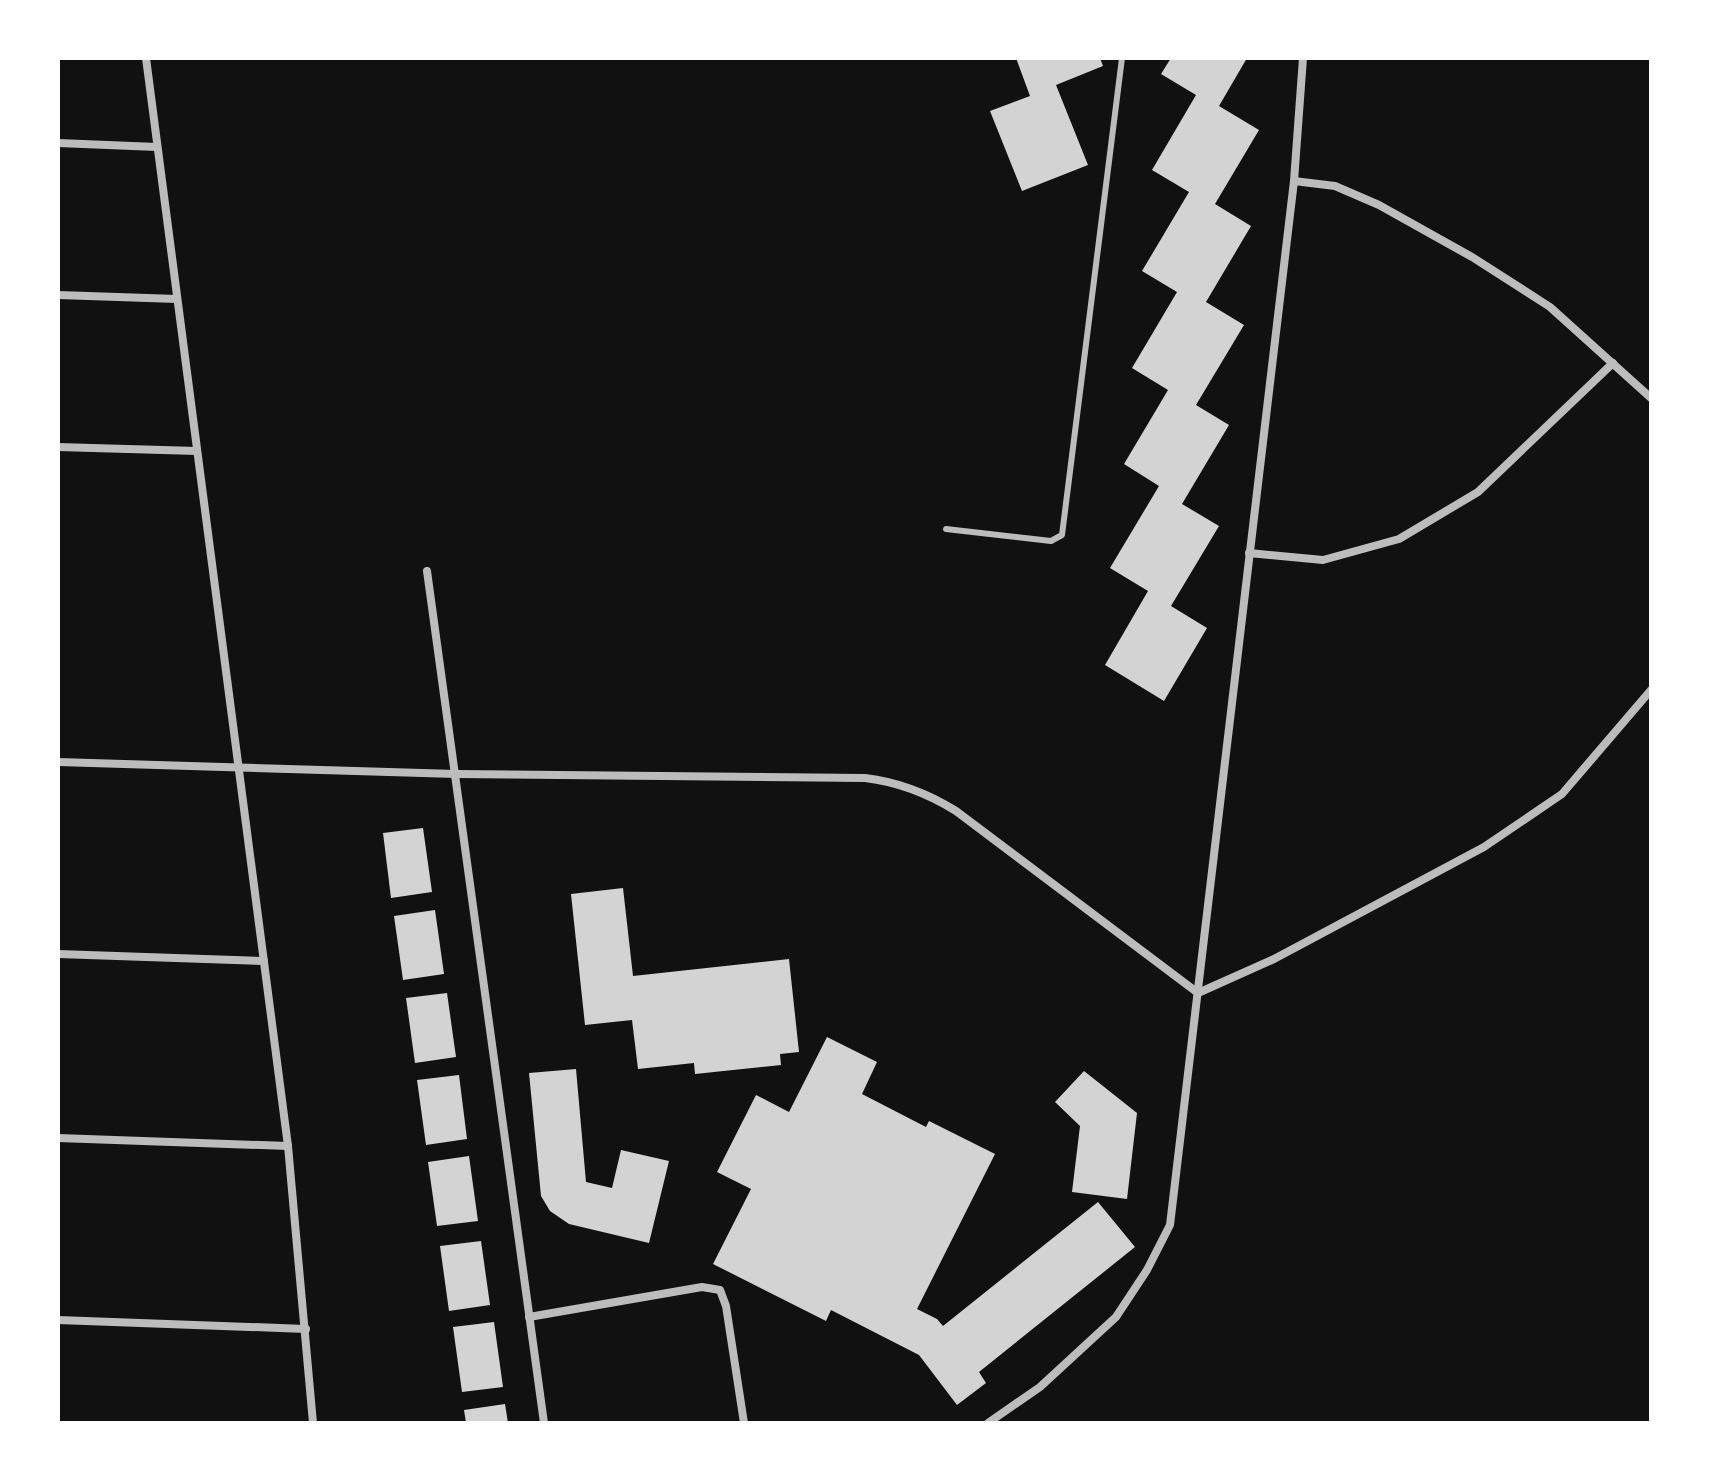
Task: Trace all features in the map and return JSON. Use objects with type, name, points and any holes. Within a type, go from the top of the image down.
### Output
[{"type":"street","points":[[146,58],[288,1146],[313,1423]]},
{"type":"street","points":[[988,1423],[1040,1387],[1116,1317],[1147,1270],[1170,1225],[1294,181],[1303,58]]},
{"type":"street","points":[[58,143],[157,147]]},
{"type":"street","points":[[1294,181],[1335,186],[1379,205],[1472,257],[1550,307],[1651,398]]},
{"type":"street","points":[[58,295],[177,299]]},
{"type":"street","points":[[1249,553],[1323,560],[1399,539],[1478,492],[1613,363]]},
{"type":"street","points":[[58,447],[197,451]]},
{"type":"street","points":[[427,571],[544,1423]]},
{"type":"street","points":[[1198,993],[1274,959],[1484,847],[1562,794],[1651,690]]},
{"type":"street","points":[[58,762],[456,774],[865,778],[909,786],[956,811],[1198,993]]},
{"type":"street","points":[[58,954],[264,961]]},
{"type":"street","points":[[58,1138],[288,1146]]},
{"type":"street","points":[[529,1317],[702,1287],[720,1290],[726,1306],[744,1423]]},
{"type":"street","points":[[58,1320],[306,1329]]},
{"type":"lane","points":[[946,529],[1051,541],[1062,535],[1122,58]]},
{"type":"building","points":[[1016,58],[1100,58],[1103,66],[1056,85],[1088,165],[1022,191],[990,111],[1030,96]]},
{"type":"building","points":[[1171,58],[1247,58],[1219,106],[1259,130],[1215,204],[1251,226],[1206,302],[1244,325],[1196,405],[1229,425],[1182,504],[1219,526],[1171,606],[1207,628],[1164,701],[1105,665],[1148,591],[1110,568],[1159,486],[1124,464],[1168,390],[1132,368],[1177,292],[1142,271],[1189,192],[1152,170],[1196,95],[1161,74]]},
{"type":"building","points":[[423,828],[432,892],[391,898],[383,833]]},
{"type":"building","points":[[623,888],[633,976],[789,959],[799,1052],[780,1054],[781,1065],[695,1074],[694,1063],[638,1069],[632,1020],[585,1025],[571,894]]},
{"type":"building","points":[[435,910],[444,974],[403,980],[394,916]]},
{"type":"building","points":[[447,993],[456,1057],[415,1063],[406,998]]},
{"type":"building","points":[[827,1037],[877,1062],[862,1094],[926,1127],[929,1121],[995,1154],[917,1309],[937,1319],[943,1326],[1098,1202],[1135,1247],[979,1372],[986,1383],[957,1405],[919,1355],[831,1310],[826,1321],[713,1264],[751,1189],[717,1172],[756,1095],[789,1112]]},
{"type":"building","points":[[576,1069],[586,1182],[612,1188],[621,1150],[669,1161],[649,1243],[569,1224],[550,1211],[541,1196],[529,1073]]},
{"type":"building","points":[[1084,1071],[1137,1113],[1127,1199],[1072,1192],[1080,1126],[1055,1102]]},
{"type":"building","points":[[459,1075],[467,1139],[426,1145],[417,1080]]},
{"type":"building","points":[[469,1156],[478,1221],[437,1226],[428,1162]]},
{"type":"building","points":[[481,1241],[490,1305],[449,1311],[440,1246]]},
{"type":"building","points":[[494,1322],[503,1387],[462,1392],[453,1327]]},
{"type":"building","points":[[505,1404],[508,1423],[466,1423],[464,1410]]}]
